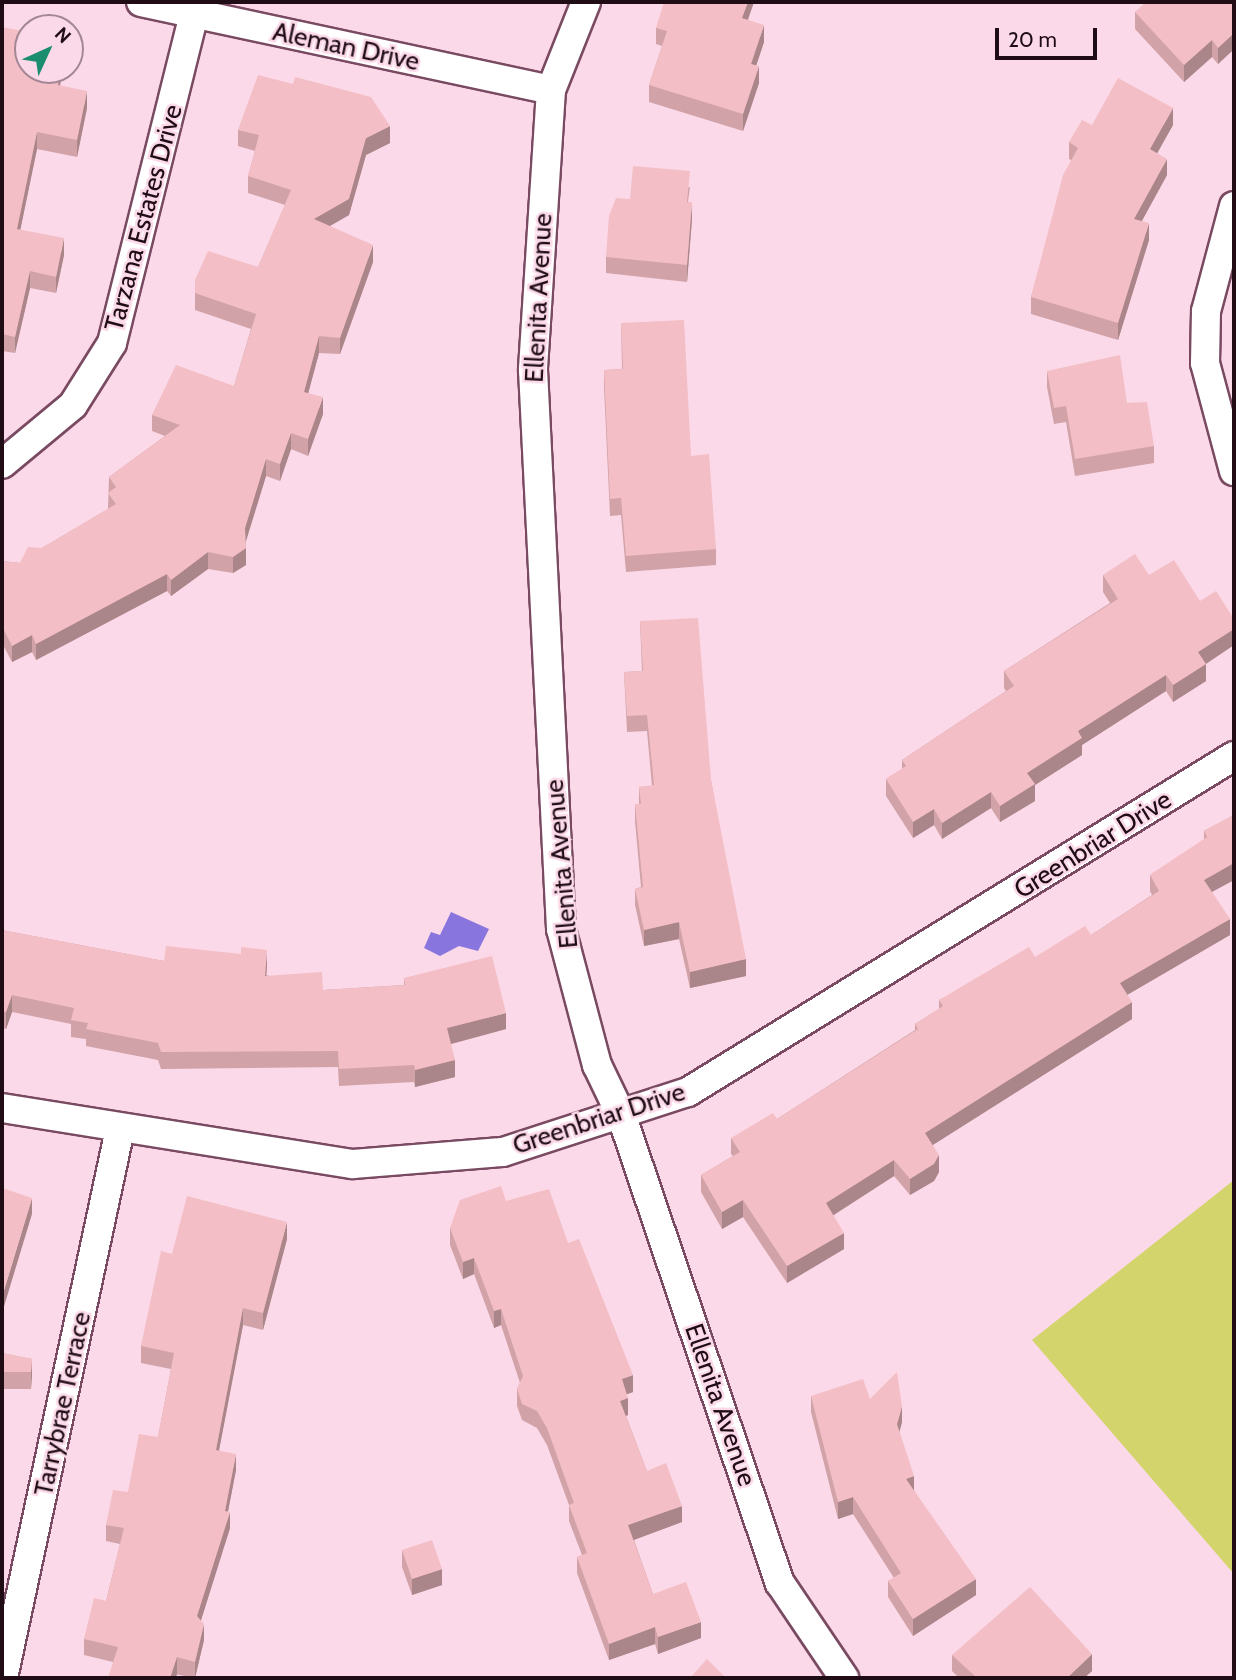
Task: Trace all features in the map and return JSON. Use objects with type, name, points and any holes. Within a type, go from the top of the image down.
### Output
[{"type":"street","name":"Aleman Drive","points":[[141,2],[551,90]]},
{"type":"street","name":"Ellenita Avenue","points":[[586,2],[551,90],[533,370],[561,929],[597,1065],[622,1118],[780,1583],[844,1678]]},
{"type":"street","name":"Tarzana Estates Drive","points":[[2,464],[73,405],[112,343],[194,14]]},
{"type":"street","points":[[1234,206],[1206,311],[1205,363],[1234,471]]},
{"type":"street","name":"Greenbriar Drive","points":[[2,1108],[120,1129],[353,1164],[503,1152],[622,1118],[688,1092],[796,1031],[1234,756]]},
{"type":"street","name":"Tarrybrae Terrace","points":[[3,1678],[120,1129]]},
{"type":"shaded area","points":[[451,912],[489,929],[478,951],[459,946],[440,956],[424,948],[431,932],[440,935]]},
{"type":"shaded area","points":[[1234,1180],[1234,1574],[1032,1340]]},
{"type":"building","points":[[664,2],[748,2],[742,18],[764,25],[751,64],[759,66],[743,114],[649,85],[667,31],[656,28]]},
{"type":"building","points":[[1146,2],[1234,2],[1234,37],[1232,35],[1218,48],[1212,40],[1184,65],[1135,12]]},
{"type":"building","points":[[2,27],[14,29],[14,84],[58,84],[87,91],[77,140],[37,132],[17,229],[64,238],[56,277],[30,271],[15,337],[2,334]]},
{"type":"building","points":[[258,75],[293,84],[295,77],[371,97],[390,126],[366,138],[349,199],[314,219],[373,245],[340,338],[319,336],[304,392],[323,397],[308,439],[291,433],[280,464],[266,459],[245,528],[246,548],[233,557],[208,552],[171,580],[167,574],[36,644],[32,635],[12,646],[2,626],[2,561],[20,563],[28,547],[42,548],[116,504],[108,493],[116,487],[109,477],[180,425],[152,415],[176,365],[234,386],[256,314],[195,293],[195,280],[208,251],[258,267],[291,190],[248,176],[259,135],[238,130]]},
{"type":"building","points":[[1118,78],[1173,108],[1150,149],[1167,159],[1134,219],[1149,223],[1118,323],[1031,297],[1063,175],[1078,148],[1069,142],[1082,120],[1092,125]]},
{"type":"building","points":[[633,166],[690,171],[687,202],[692,202],[687,265],[606,257],[609,216],[616,198],[630,199]]},
{"type":"building","points":[[684,320],[691,456],[709,454],[716,549],[626,556],[621,498],[610,499],[604,370],[623,369],[621,323]]},
{"type":"building","points":[[1120,355],[1127,403],[1147,402],[1154,446],[1075,459],[1066,406],[1054,408],[1047,371]]},
{"type":"building","points":[[1135,554],[1149,575],[1174,560],[1200,601],[1216,591],[1234,619],[1234,629],[1198,652],[1206,664],[1173,685],[1166,675],[1078,731],[1082,738],[1027,773],[1035,784],[1000,806],[991,792],[942,823],[934,809],[913,822],[886,779],[906,766],[902,760],[1014,686],[1004,671],[1118,599],[1103,575]]},
{"type":"building","points":[[698,618],[711,780],[746,959],[690,972],[679,922],[644,930],[635,889],[643,887],[635,804],[641,804],[639,787],[654,785],[647,715],[627,716],[624,672],[643,671],[640,621]]},
{"type":"building","points":[[1234,815],[1234,863],[1204,880],[1230,919],[1120,983],[1132,1002],[925,1133],[939,1155],[934,1164],[910,1179],[894,1160],[826,1203],[844,1233],[787,1266],[743,1200],[722,1212],[701,1175],[740,1152],[731,1138],[773,1113],[777,1119],[918,1029],[915,1024],[943,1006],[939,1000],[1029,947],[1035,957],[1085,926],[1091,935],[1159,891],[1150,875],[1207,837],[1204,831]]},
{"type":"building","points":[[2,930],[164,961],[166,946],[241,954],[241,947],[267,950],[265,976],[322,972],[323,990],[405,985],[404,978],[492,956],[506,1013],[447,1028],[455,1060],[415,1070],[414,1065],[339,1069],[338,1051],[161,1052],[158,1043],[86,1029],[88,1023],[71,1020],[74,1008],[12,995],[6,1012],[2,1011]]},
{"type":"building","points":[[501,1186],[506,1201],[549,1189],[568,1243],[579,1239],[633,1375],[622,1379],[628,1398],[620,1401],[647,1471],[666,1463],[682,1506],[628,1525],[653,1594],[686,1582],[701,1622],[658,1637],[655,1627],[609,1644],[577,1557],[587,1553],[569,1505],[574,1503],[547,1428],[537,1411],[522,1404],[517,1389],[523,1376],[501,1309],[494,1311],[474,1258],[463,1262],[450,1228],[460,1200]]},
{"type":"building","points":[[2,1188],[32,1198],[2,1297]]},
{"type":"building","points":[[187,1196],[287,1222],[263,1313],[243,1308],[216,1450],[236,1454],[225,1511],[230,1512],[197,1616],[204,1624],[195,1662],[177,1657],[170,1678],[108,1678],[118,1647],[84,1639],[94,1598],[106,1601],[124,1528],[106,1525],[113,1490],[128,1492],[139,1434],[158,1437],[174,1353],[141,1346],[161,1251],[172,1254]]},
{"type":"building","points":[[2,1353],[32,1359],[31,1372],[2,1372]]},
{"type":"building","points":[[897,1372],[902,1406],[897,1424],[914,1476],[906,1479],[976,1579],[913,1619],[888,1581],[901,1573],[853,1497],[838,1502],[811,1396],[863,1379],[870,1399]]},
{"type":"building","points":[[432,1540],[442,1569],[412,1579],[402,1550]]},
{"type":"building","points":[[1030,1587],[1092,1654],[1067,1678],[977,1678],[952,1655]]},
{"type":"building","points":[[707,1659],[726,1678],[690,1678]]}]
